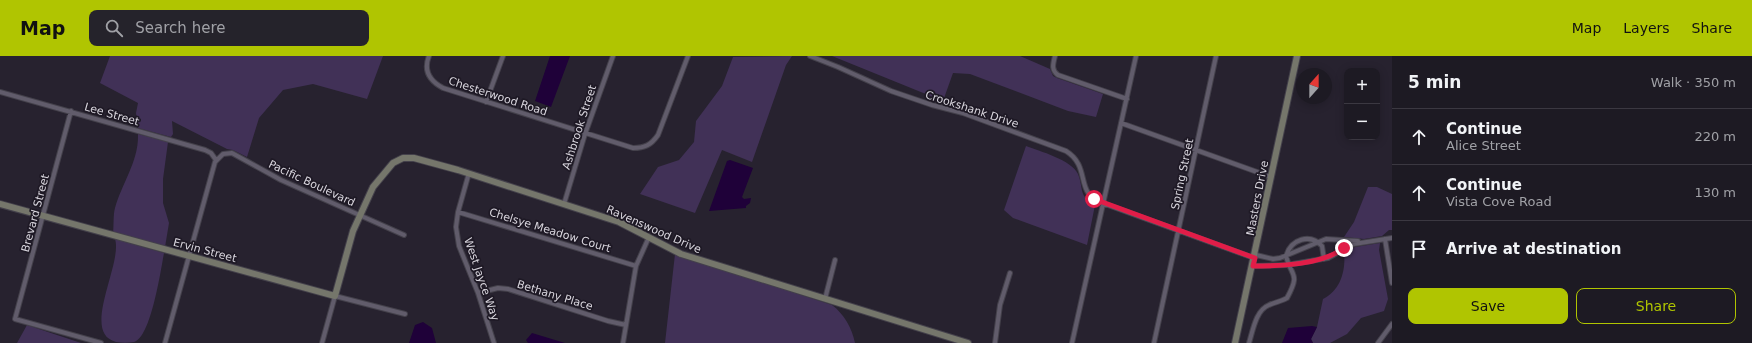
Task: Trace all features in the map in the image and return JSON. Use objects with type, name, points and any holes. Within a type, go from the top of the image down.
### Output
[{"type":"street","name":"Chesterwood Road","points":[[429,56],[426,66],[428,76],[435,84],[443,88],[633,148],[643,148],[650,145],[658,135],[688,56]]},
{"type":"street","points":[[486,102],[503,56]]},
{"type":"street","name":"Ashbrook Street","points":[[564,204],[585,134],[614,56]]},
{"type":"street","name":"Crookshank Drive","points":[[810,56],[838,66],[891,91],[932,105],[963,113],[1066,151],[1074,156],[1081,167],[1085,186],[1089,195],[1103,204],[1255,256],[1273,259],[1286,256],[1318,242]]},
{"type":"street","points":[[1056,56],[1053,66],[1058,75],[1127,100]]},
{"type":"street","points":[[1072,343],[1136,56]]},
{"type":"street","name":"Spring Street","points":[[1154,343],[1197,150],[1216,56]]},
{"type":"street","name":"Masters Drive","points":[[1235,343],[1253,266],[1297,56]]},
{"type":"street","name":"Lee Street","points":[[0,92],[205,150],[216,160]]},
{"type":"street","name":"Brevard Street","points":[[71,111],[44,216],[15,319],[101,343]]},
{"type":"street","points":[[1121,123],[1271,178]]},
{"type":"street","name":"Pacific Boulevard","points":[[216,160],[223,154],[232,152],[281,180],[404,235]]},
{"type":"street","name":"Ravenswood Drive","points":[[335,296],[353,231],[359,215],[380,176],[389,166],[398,160],[414,158],[469,173],[619,222],[681,254],[825,300],[968,343]]},
{"type":"street","points":[[165,343],[216,160]]},
{"type":"street","name":"West Jayce Way","points":[[469,173],[458,212],[456,227],[459,246],[478,293],[494,343]]},
{"type":"street","name":"Ervin Street","points":[[0,204],[405,314]]},
{"type":"street","name":"Chelsye Meadow Court","points":[[458,212],[636,266]]},
{"type":"street","points":[[623,343],[636,266],[649,237]]},
{"type":"street","points":[[1249,343],[1253,328],[1262,310],[1268,305],[1288,298],[1293,287],[1295,278],[1286,256],[1292,245],[1308,238],[1318,242],[1322,246],[1324,258]]},
{"type":"street","points":[[1253,266],[1290,264],[1324,258],[1334,255],[1354,244],[1392,238]]},
{"type":"street","points":[[1318,242],[1326,239],[1364,242]]},
{"type":"street","points":[[1385,239],[1392,283]]},
{"type":"street","points":[[825,300],[835,260]]},
{"type":"street","points":[[995,343],[1000,305],[1010,273]]},
{"type":"street","name":"Bethany Place","points":[[478,293],[498,288],[508,289],[608,321],[626,325]]},
{"type":"street","points":[[322,343],[335,296]]},
{"type":"street","points":[[1378,343],[1392,324]]},
{"type":"shaded area","points":[[110,56],[383,56],[367,99],[313,84],[283,90],[259,118],[247,157],[233,150],[227,149],[172,121],[173,134],[171,137],[138,128],[136,113],[138,103],[100,83]]},
{"type":"shaded area","points":[[550,56],[570,56],[551,107],[535,101]]},
{"type":"shaded area","points":[[792,56],[786,65],[752,162],[722,150],[695,213],[640,194],[658,167],[679,160],[694,142],[696,121],[722,86],[733,57]]},
{"type":"shaded area","points":[[832,56],[1020,56],[1050,69],[1053,76],[1057,78],[1103,94],[1096,117],[1068,111],[970,74],[953,73],[943,101]]},
{"type":"shaded area","points":[[138,134],[168,142],[163,179],[163,203],[169,223],[165,247],[113,233],[115,208],[133,163],[138,144]]},
{"type":"shaded area","points":[[1026,146],[1062,160],[1075,169],[1080,179],[1082,192],[1090,202],[1095,205],[1087,245],[1013,218],[1004,210]]},
{"type":"shaded area","points":[[730,160],[753,168],[742,197],[744,199],[751,198],[750,203],[746,206],[746,208],[709,211],[727,161]]},
{"type":"shaded area","points":[[1368,187],[1377,187],[1392,194],[1392,230],[1389,230],[1382,236],[1364,239],[1344,237],[1354,222]]},
{"type":"shaded area","points":[[115,239],[164,253],[158,287],[150,316],[140,338],[134,342],[116,342],[106,336],[102,326],[102,312],[116,250]]},
{"type":"shaded area","points":[[1380,243],[1379,250],[1388,299],[1384,311],[1361,318],[1347,334],[1330,343],[1313,343],[1311,339],[1317,327],[1323,299],[1334,290],[1341,279],[1344,265],[1344,251],[1355,247]]},
{"type":"shaded area","points":[[675,254],[832,305],[847,322],[855,343],[665,343]]},
{"type":"shaded area","points":[[423,322],[432,328],[436,343],[409,343],[415,325]]},
{"type":"shaded area","points":[[27,325],[81,343],[17,343]]},
{"type":"shaded area","points":[[1317,327],[1311,339],[1313,343],[1282,343],[1288,328]]},
{"type":"shaded area","points":[[532,333],[565,343],[528,343],[526,340]]},
{"type":"route","points":[[1094,199],[1255,258],[1253,266],[1270,266],[1328,258],[1344,248]]}]
